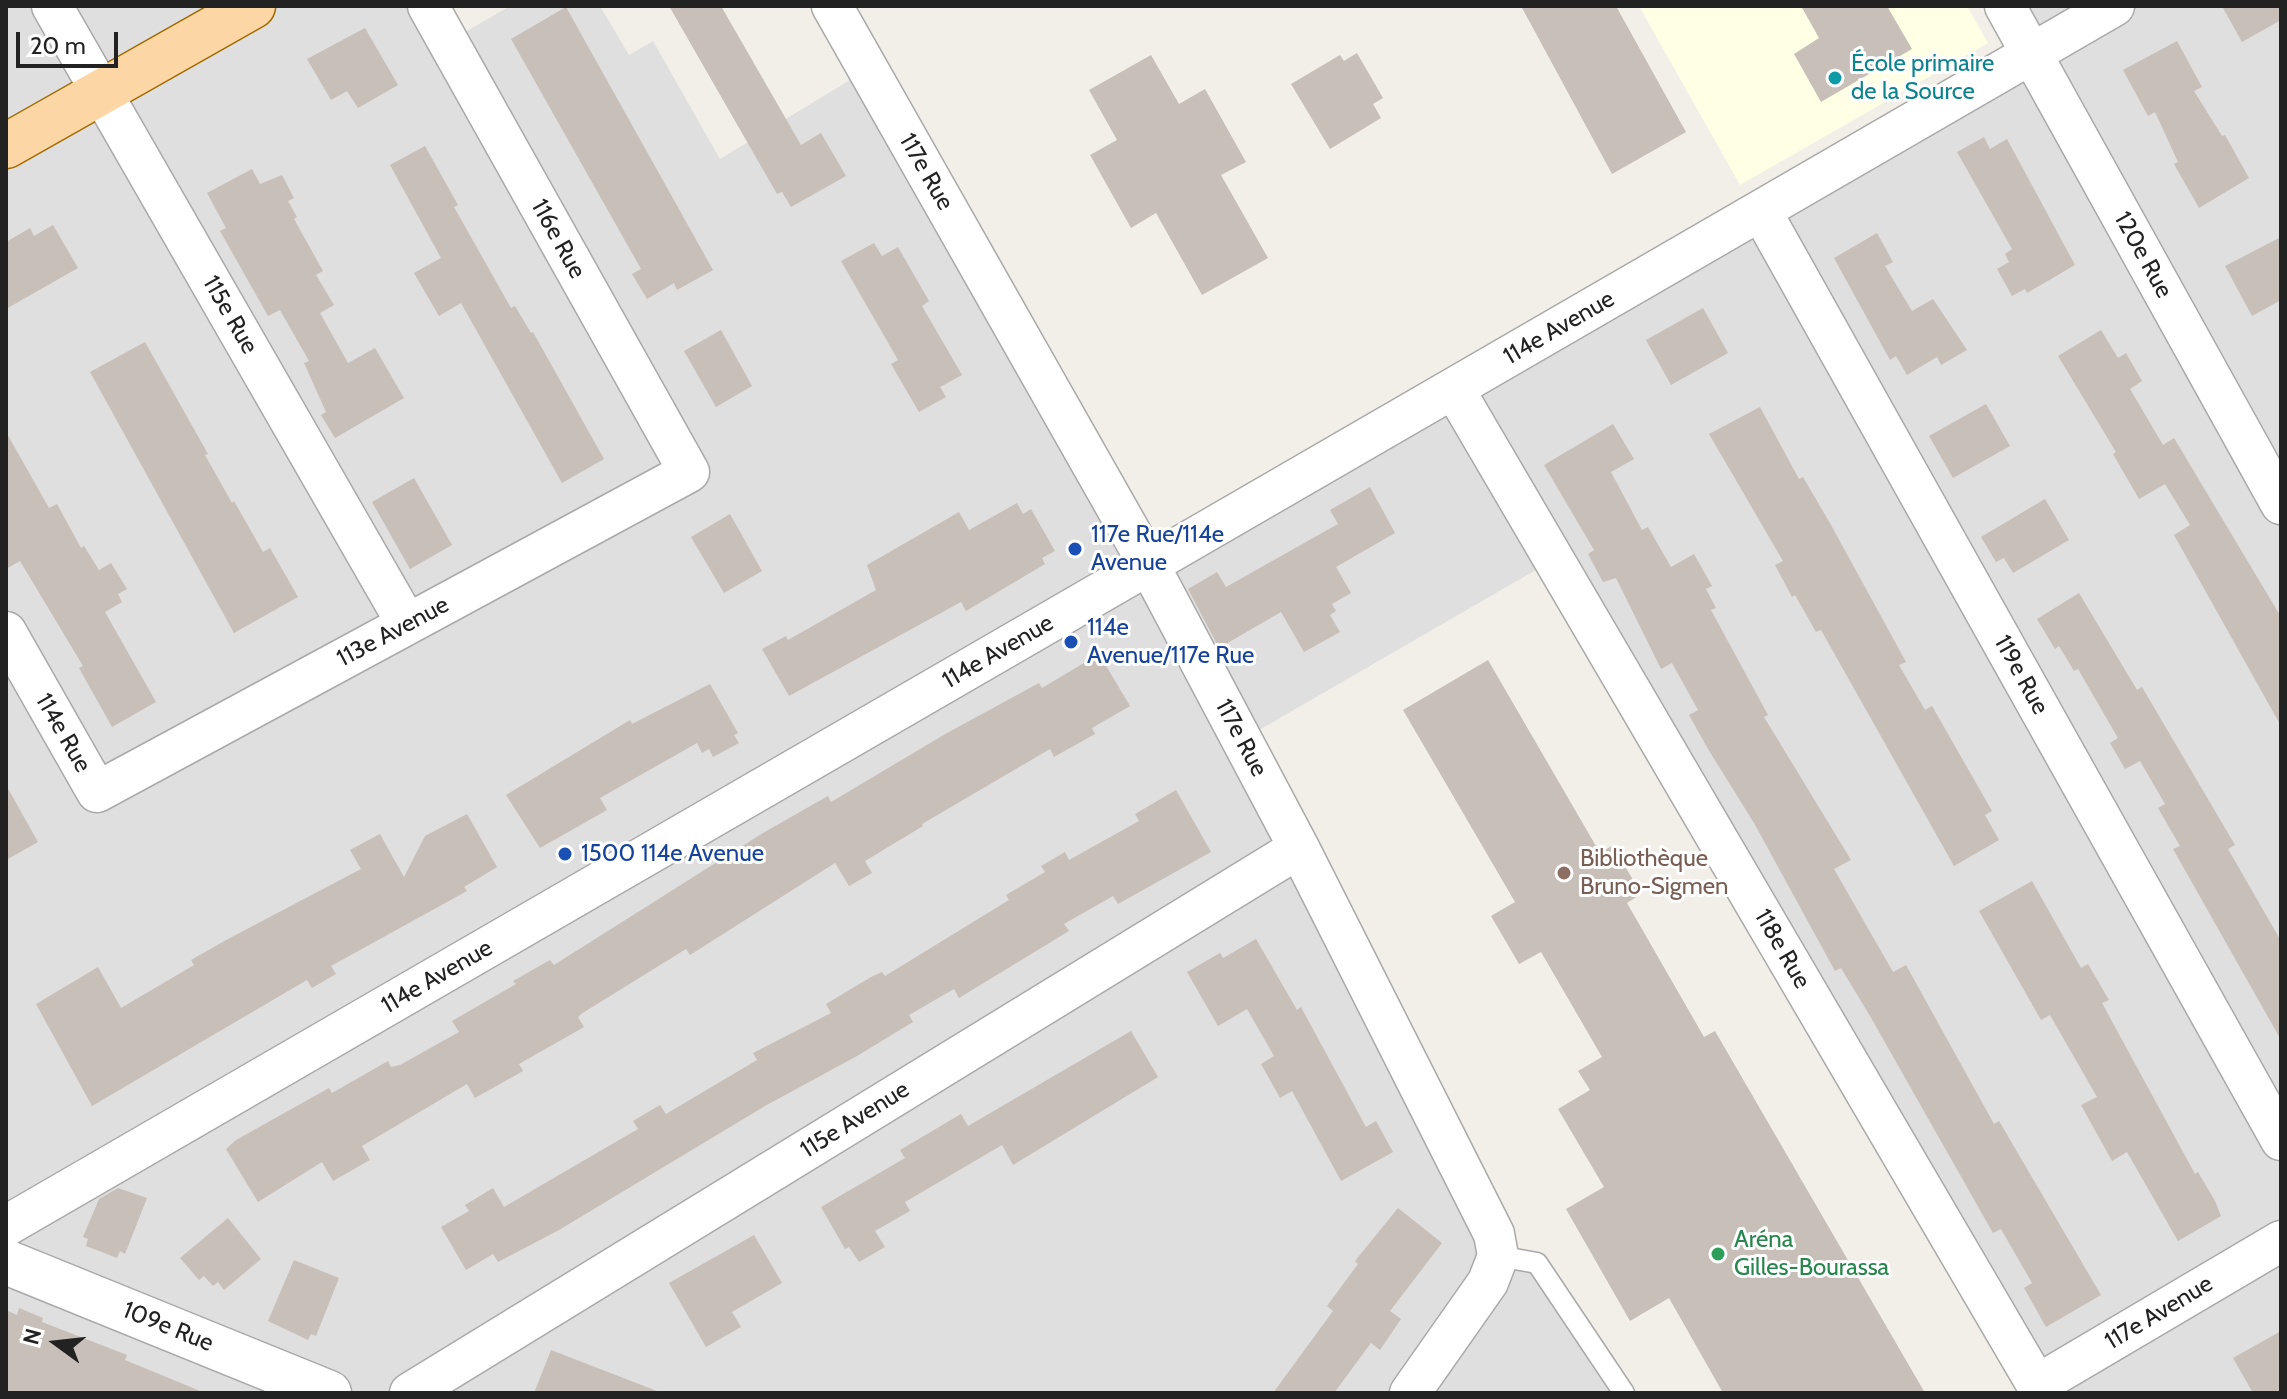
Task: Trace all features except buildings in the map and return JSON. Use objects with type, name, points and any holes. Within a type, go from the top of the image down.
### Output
[{"type":"main road","points":[[6,146],[253,6]]},
{"type":"street","name":"115e Rue","points":[[52,6],[407,624]]},
{"type":"street","name":"116e Rue","points":[[428,6],[689,472]]},
{"type":"street","name":"117e Rue","points":[[832,6],[1149,565],[1299,848],[1494,1234],[1498,1256]]},
{"type":"street","name":"120e Rue","points":[[2005,6],[2281,504]]},
{"type":"street","name":"114e Avenue","points":[[6,1226],[2114,6]]},
{"type":"street","name":"119e Rue","points":[[1761,211],[2281,1140]]},
{"type":"street","name":"118e Rue","points":[[1454,389],[2029,1389]]},
{"type":"street","name":"113e Avenue","points":[[97,792],[689,472]]},
{"type":"street","name":"114e Rue","points":[[6,632],[97,792]]},
{"type":"street","name":"115e Avenue","points":[[410,1393],[1299,848]]},
{"type":"street","name":"117e Avenue","points":[[2029,1389],[2281,1241]]},
{"type":"street","points":[[1410,1393],[1488,1282],[1498,1256]]},
{"type":"street","name":"109e Rue","points":[[6,1262],[304,1389]]},
{"type":"lane","points":[[1498,1256],[1537,1263],[1624,1393]]},
{"type":"shaded area","points":[[6,6],[428,6],[448,42],[510,6],[600,6],[629,55],[653,41],[720,159],[868,69],[1149,564],[2031,54],[2005,6],[2281,6],[2281,1393],[2043,1393],[1553,560],[1242,740],[1494,1234],[1537,1263],[1624,1393],[6,1393]]},
{"type":"shaded area","points":[[1639,6],[1967,6],[1988,43],[1740,185]]},
{"type":"place","name":"École primaire de la Source","points":[[1835,78]]},
{"type":"place","name":"117e Rue/114e Avenue","points":[[1075,549]]},
{"type":"place","name":"114e Avenue/117e Rue","points":[[1071,642]]},
{"type":"place","name":"1500 114e Avenue","points":[[565,854]]},
{"type":"place","name":"Bibliothèque Bruno-Sigmen","points":[[1564,873]]},
{"type":"place","name":"Aréna Gilles-Bourassa","points":[[1718,1254]]}]
